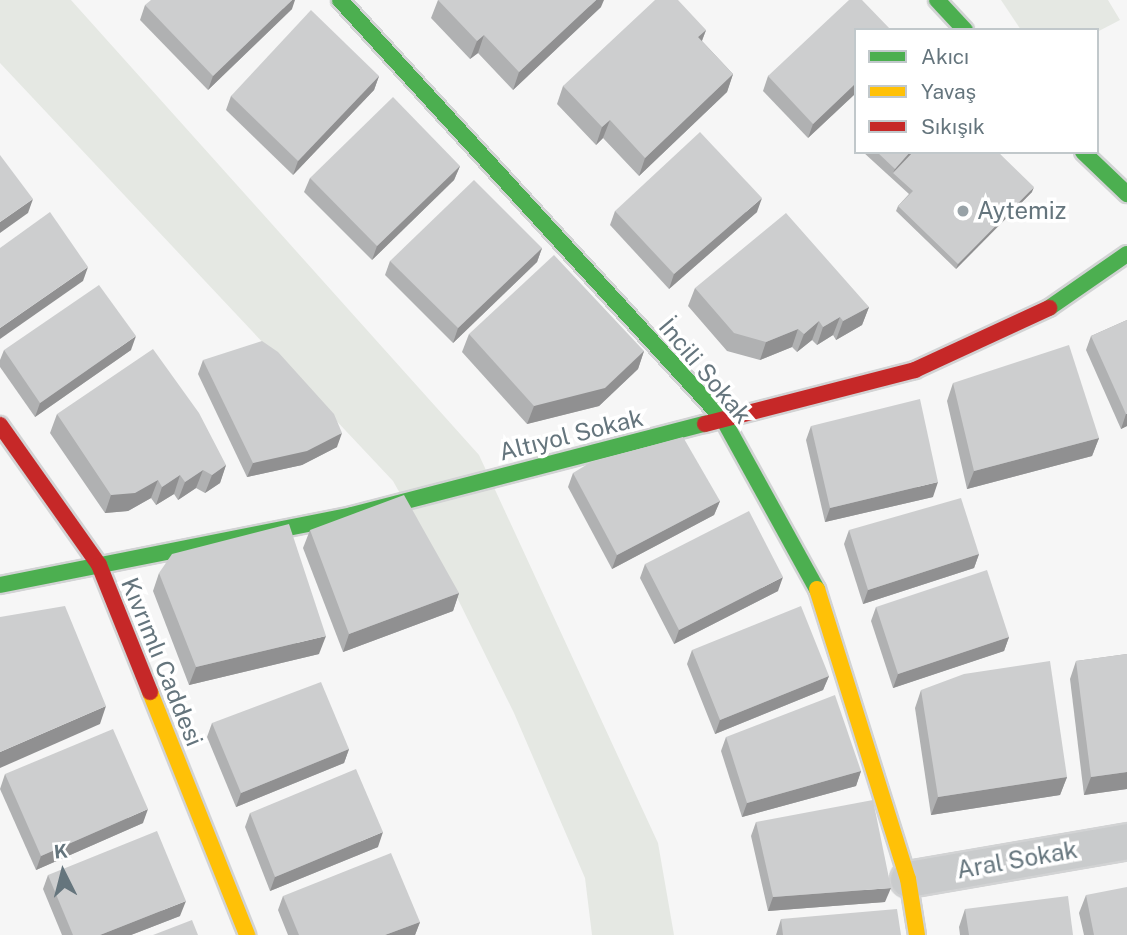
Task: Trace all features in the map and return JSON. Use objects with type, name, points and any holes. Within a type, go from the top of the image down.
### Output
[{"type":"street","name":"İncili Sokak","points":[[340,0],[723,419],[814,580],[908,879],[917,935]]},
{"type":"street","points":[[937,0],[963,28]]},
{"type":"street","points":[[1085,154],[1127,194]]},
{"type":"street","name":"Altıyol Sokak","points":[[0,585],[352,515],[915,370],[1051,307],[1127,254]]},
{"type":"street","name":"Kıvrımlı Caddesi","points":[[0,425],[99,565],[247,935]]},
{"type":"street","name":"Aral Sokak","points":[[908,879],[1127,841]]},
{"type":"shaded area","points":[[0,0],[71,0],[479,455],[658,843],[674,935],[592,935],[585,878],[514,713],[445,573],[393,481],[0,63]]},
{"type":"shaded area","points":[[1001,0],[1108,0],[1120,20],[1099,31],[1099,28],[1020,28]]},
{"type":"building","points":[[151,0],[292,0],[213,76],[145,5]]},
{"type":"building","points":[[438,0],[596,0],[519,72],[484,35],[477,41]]},
{"type":"building","points":[[655,0],[678,0],[706,30],[698,37],[733,74],[645,158],[610,120],[602,127],[563,86]]},
{"type":"building","points":[[849,0],[862,0],[889,28],[854,28],[854,85],[813,124],[768,76]]},
{"type":"building","points":[[311,10],[379,76],[298,161],[231,96]]},
{"type":"building","points":[[393,97],[460,166],[377,246],[310,178]]},
{"type":"building","points":[[700,132],[762,198],[674,274],[615,211]]},
{"type":"building","points":[[879,154],[908,154],[895,169]]},
{"type":"building","points":[[911,154],[1000,154],[1034,187],[958,264],[898,206],[913,191],[893,173]]},
{"type":"building","points":[[0,155],[33,199],[0,222]]},
{"type":"building","points":[[474,180],[542,248],[458,328],[390,261]]},
{"type":"building","points":[[50,212],[88,267],[0,328],[0,248]]},
{"type":"building","points":[[786,213],[869,307],[843,321],[840,317],[823,327],[819,321],[804,334],[798,329],[766,342],[734,333],[695,288]]},
{"type":"building","points":[[554,255],[644,351],[605,388],[534,406],[469,334]]},
{"type":"building","points":[[99,285],[136,336],[40,403],[4,350]]},
{"type":"building","points":[[1127,320],[1127,414],[1126,414],[1091,336]]},
{"type":"building","points":[[262,341],[278,352],[334,414],[342,433],[307,451],[253,463],[203,360]]},
{"type":"building","points":[[1069,345],[1099,438],[974,471],[953,383]]},
{"type":"building","points":[[153,349],[199,413],[226,465],[212,475],[203,470],[185,482],[180,475],[162,487],[158,480],[135,493],[111,495],[57,414]]},
{"type":"building","points":[[920,399],[938,482],[830,508],[811,426]]},
{"type":"building","points":[[683,437],[720,501],[617,555],[573,473],[591,462]]},
{"type":"building","points":[[404,495],[459,593],[349,634],[310,530]]},
{"type":"building","points":[[961,498],[979,554],[868,590],[849,530]]},
{"type":"building","points":[[749,511],[783,577],[679,630],[645,564]]},
{"type":"building","points":[[289,524],[326,636],[196,667],[159,573],[172,554]]},
{"type":"building","points":[[987,570],[1009,637],[898,674],[876,607]]},
{"type":"building","points":[[65,606],[106,706],[0,752],[0,617]]},
{"type":"building","points":[[801,606],[829,676],[720,720],[692,650]]},
{"type":"building","points":[[1127,654],[1127,772],[1091,777],[1076,661]]},
{"type":"building","points":[[1050,661],[1067,777],[938,797],[921,690],[964,674]]},
{"type":"building","points":[[321,682],[349,749],[241,793],[212,723]]},
{"type":"building","points":[[835,695],[861,771],[747,803],[726,737]]},
{"type":"building","points":[[113,729],[148,809],[41,856],[5,774]]},
{"type":"building","points":[[356,769],[383,832],[275,877],[250,813]]},
{"type":"building","points":[[873,800],[891,888],[773,897],[756,822]]},
{"type":"building","points":[[157,831],[186,901],[100,935],[73,935],[48,875]]},
{"type":"building","points":[[391,853],[420,922],[385,935],[299,935],[283,896]]},
{"type":"building","points":[[1127,887],[1127,935],[1094,935],[1086,895]]},
{"type":"building","points":[[1068,896],[1073,935],[969,935],[965,909]]},
{"type":"building","points":[[897,909],[901,935],[783,935],[781,919]]},
{"type":"building","points":[[192,920],[198,935],[153,935]]},
{"type":"traffic: fast","points":[[340,0],[723,419],[817,589]]},
{"type":"traffic: fast","points":[[937,0],[963,28]]},
{"type":"traffic: fast","points":[[1085,154],[1127,194]]},
{"type":"traffic: fast","points":[[1049,308],[1127,254]]},
{"type":"traffic: fast","points":[[0,585],[352,515],[705,424]]},
{"type":"traffic: slow","points":[[817,589],[908,879],[917,935]]},
{"type":"traffic: slow","points":[[150,692],[247,935]]},
{"type":"traffic: jam","points":[[705,424],[915,370],[1049,308]]},
{"type":"traffic: jam","points":[[0,425],[99,565],[150,692]]},
{"type":"place","name":"Aytemiz","points":[[963,211]]}]
